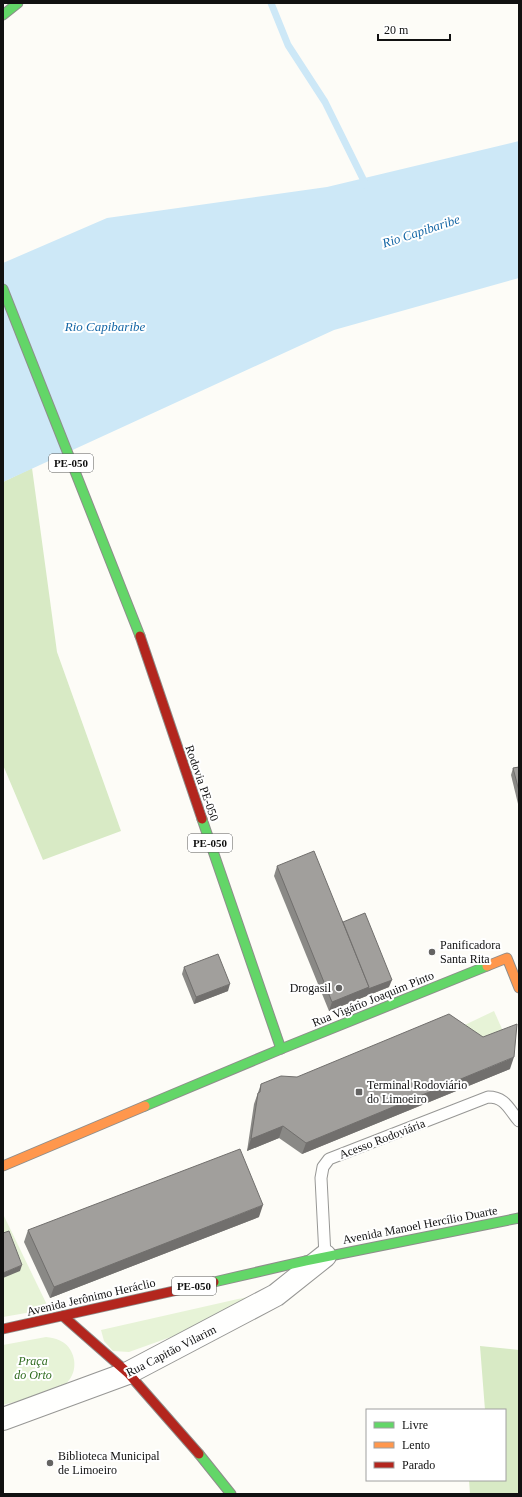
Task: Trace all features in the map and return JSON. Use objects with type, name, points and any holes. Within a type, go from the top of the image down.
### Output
[{"type":"main road","points":[[3,15],[18,3]]},
{"type":"main road","name":"Rodovia PE-050","points":[[3,289],[140,637],[281,1049]]},
{"type":"main road","name":"Rua Vigário Joaquim Pinto","points":[[281,1049],[510,957],[519,988]]},
{"type":"main road","points":[[3,1166],[281,1049]]},
{"type":"main road","name":"Avenida Manoel Hercílio Duarte","points":[[325,1256],[519,1218]]},
{"type":"main road","name":"Avenida Jerônimo Heráclio","points":[[3,1329],[325,1256]]},
{"type":"main road","points":[[63,1316],[128,1374],[193,1446],[231,1494]]},
{"type":"street","name":"Rua Capitão Vilarim","points":[[3,1419],[128,1374],[276,1295],[325,1256]]},
{"type":"lane","name":"Acesso Rodoviária","points":[[325,1256],[321,1178],[323,1167],[329,1159],[488,1097],[497,1097],[504,1102],[519,1121]]},
{"type":"green space","points":[[32,468],[57,652],[121,831],[43,860],[3,765],[3,482]]},
{"type":"green space","points":[[494,1011],[506,1038],[479,1049],[452,1031]]},
{"type":"green space","points":[[3,1214],[49,1309],[3,1317]]},
{"type":"green space","points":[[248,1297],[182,1333],[129,1352],[113,1351],[104,1341],[101,1330],[238,1299]]},
{"type":"green space","name":"Praça do Orto","points":[[46,1337],[60,1341],[71,1351],[74,1361],[74,1371],[72,1376],[66,1384],[57,1390],[3,1405],[3,1345]]},
{"type":"green space","points":[[480,1346],[519,1350],[519,1494],[470,1494],[469,1481],[506,1481],[506,1409],[485,1409]]},
{"type":"water","name":"Rio Capibaribe","points":[[519,141],[519,278],[334,330],[3,482],[3,263],[107,218],[327,187]]},
{"type":"building","points":[[519,767],[519,791],[513,768]]},
{"type":"building","points":[[314,851],[369,987],[332,1002],[277,866]]},
{"type":"building","points":[[365,913],[392,980],[368,989],[369,987],[343,922]]},
{"type":"building","points":[[218,954],[230,984],[196,997],[184,967]]},
{"type":"building","name":"Terminal Rodoviário do Limoeiro","points":[[449,1014],[483,1037],[517,1024],[514,1057],[306,1143],[283,1126],[251,1139],[258,1093],[260,1092],[261,1084],[281,1076],[297,1077]]},
{"type":"building","points":[[240,1149],[263,1205],[54,1287],[28,1230]]},
{"type":"building","points":[[9,1231],[22,1265],[3,1273],[3,1233]]},
{"type":"waterway","points":[[271,3],[288,45],[325,102],[367,187]]},
{"type":"traffic: fast","points":[[3,15],[18,3]]},
{"type":"traffic: fast","points":[[3,289],[140,636]]},
{"type":"traffic: fast","points":[[202,819],[281,1049]]},
{"type":"traffic: fast","points":[[145,1106],[281,1049],[487,966]]},
{"type":"traffic: fast","points":[[214,1282],[305,1261],[519,1218]]},
{"type":"traffic: fast","points":[[199,1454],[231,1494]]},
{"type":"traffic: slow","points":[[487,966],[507,958],[519,988]]},
{"type":"traffic: slow","points":[[3,1166],[145,1106]]},
{"type":"traffic: jam","points":[[140,636],[202,819]]},
{"type":"traffic: jam","points":[[3,1329],[214,1282]]},
{"type":"traffic: jam","points":[[63,1316],[128,1373],[199,1454]]},
{"type":"place","name":"Panificadora Santa Rita","points":[[432,952]]},
{"type":"place","name":"Drogasil","points":[[339,988]]},
{"type":"place","name":"Terminal Rodoviário do Limoeiro","points":[[359,1092]]},
{"type":"place","name":"Biblioteca Municipal de Limoeiro","points":[[50,1463]]}]
